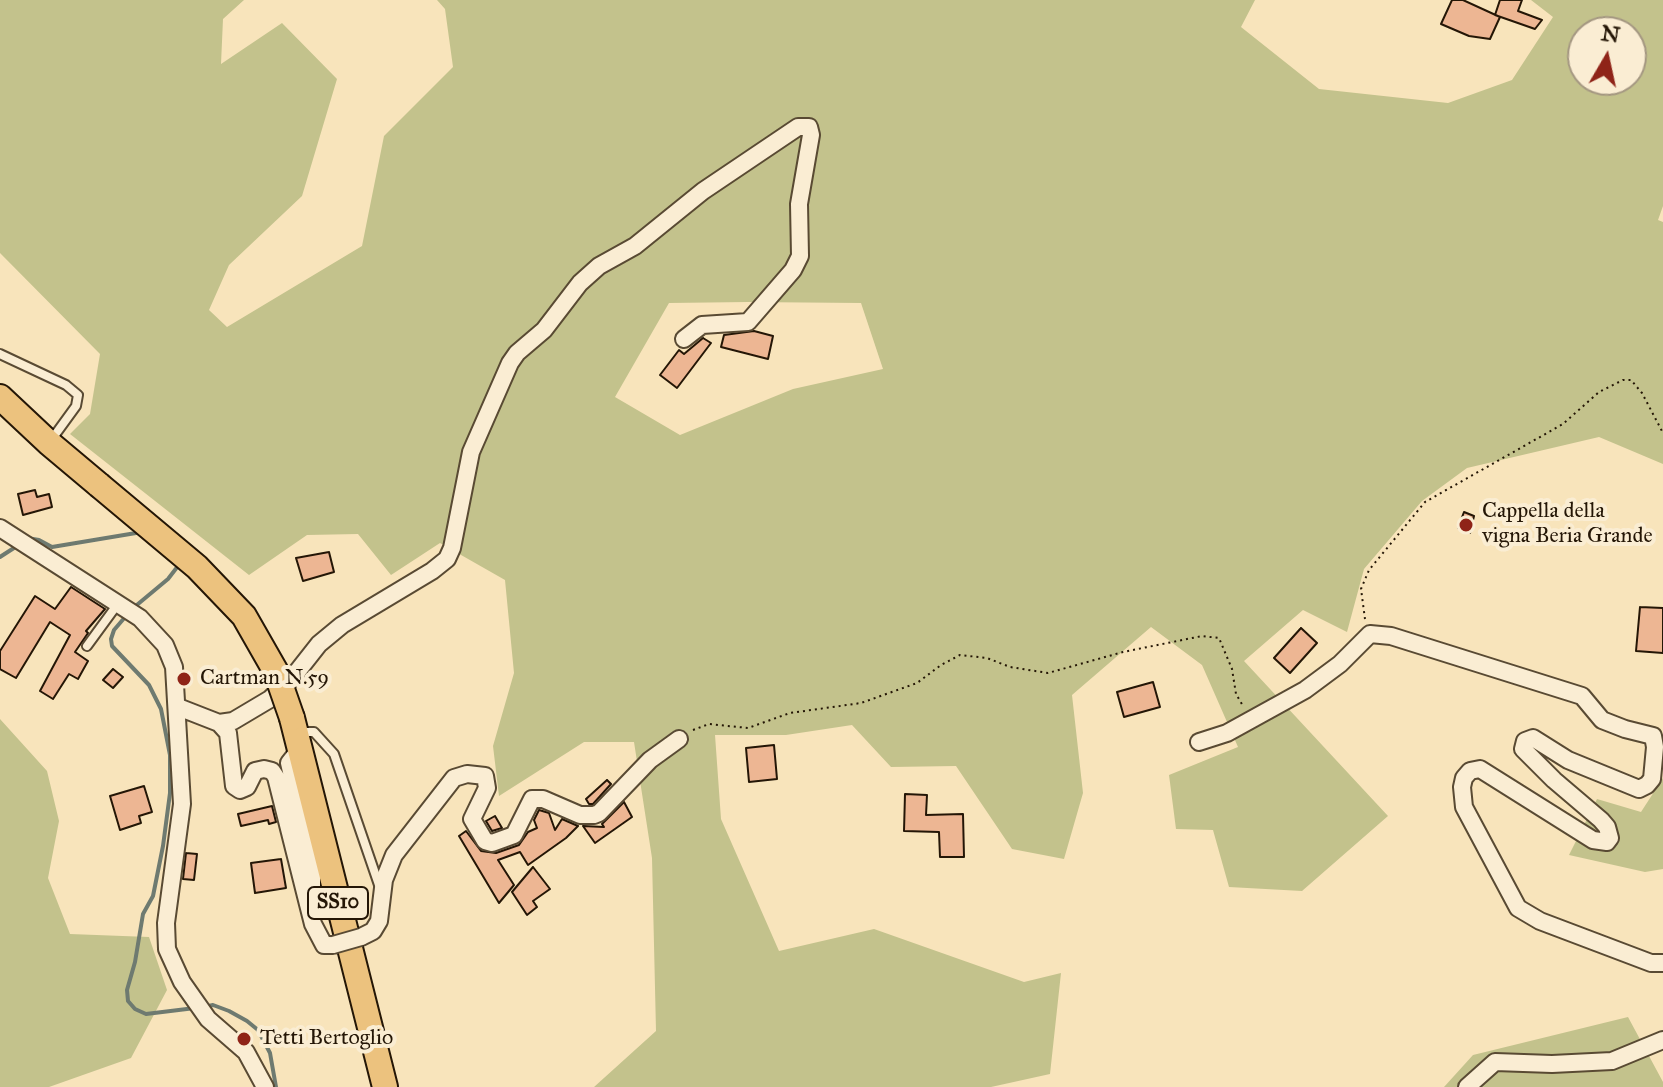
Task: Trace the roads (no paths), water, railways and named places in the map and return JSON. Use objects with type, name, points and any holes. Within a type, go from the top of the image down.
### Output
[{"type":"main road","name":"SS10","points":[[0,397],[49,443],[197,567],[244,616],[276,672],[296,733],[385,1087]]},
{"type":"street","points":[[219,723],[233,721],[270,699],[293,677],[319,644],[342,625],[447,559],[474,443],[510,363],[544,330],[580,283],[612,258],[635,246],[713,184],[798,127],[809,127],[811,135],[799,204],[800,256],[793,270],[748,322],[702,325],[684,339]]},
{"type":"street","points":[[0,528],[140,618],[165,645],[174,667],[182,804],[166,923],[167,949],[182,982],[208,1019],[246,1052],[265,1087]]},
{"type":"street","points":[[1199,742],[1227,733],[1305,690],[1340,664],[1370,634],[1391,636],[1582,696],[1602,720],[1625,729],[1658,735],[1652,779],[1639,789],[1568,760],[1533,738],[1525,741],[1523,749],[1601,820],[1608,833],[1607,842],[1593,840],[1480,769],[1470,771],[1464,778],[1464,807],[1518,908],[1540,921],[1651,963],[1663,963]]},
{"type":"street","points":[[178,707],[219,723],[228,733],[234,786],[240,790],[247,787],[255,771],[260,769],[272,771],[276,777],[313,924],[324,945],[333,945],[373,931],[379,921],[384,880],[394,855],[454,778],[467,774],[485,776],[487,788],[472,819],[485,841],[492,843],[514,835],[532,799],[543,799],[580,815],[599,813],[650,760],[679,739]]},
{"type":"street","points":[[296,733],[289,763],[312,861],[313,924]]},
{"type":"street","points":[[1467,1087],[1495,1062],[1552,1064],[1612,1061],[1663,1040]]},
{"type":"lane","points":[[0,354],[66,385],[78,395],[76,406],[49,443]]},
{"type":"lane","points":[[87,646],[118,606]]},
{"type":"lane","points":[[296,733],[314,732],[334,754],[382,896]]},
{"type":"waterway","points":[[27,538],[52,547],[142,532]]},
{"type":"waterway","points":[[0,557],[17,546]]},
{"type":"waterway","points":[[132,609],[168,579],[178,566],[176,563]]},
{"type":"waterway","points":[[126,616],[114,630],[112,646],[149,685],[161,709],[170,755],[170,793],[163,846],[153,896],[143,914],[127,990],[128,1001],[146,1014],[195,1008]]},
{"type":"waterway","points":[[204,1007],[213,1005],[229,1011],[258,1030],[270,1053],[276,1087]]},
{"type":"place","name":"Cappella della vigna Beria Grande","points":[[1466,525]]},
{"type":"place","name":"Cartman N.59","points":[[184,679]]},
{"type":"place","name":"Tetti Bertoglio","points":[[244,1039]]}]
